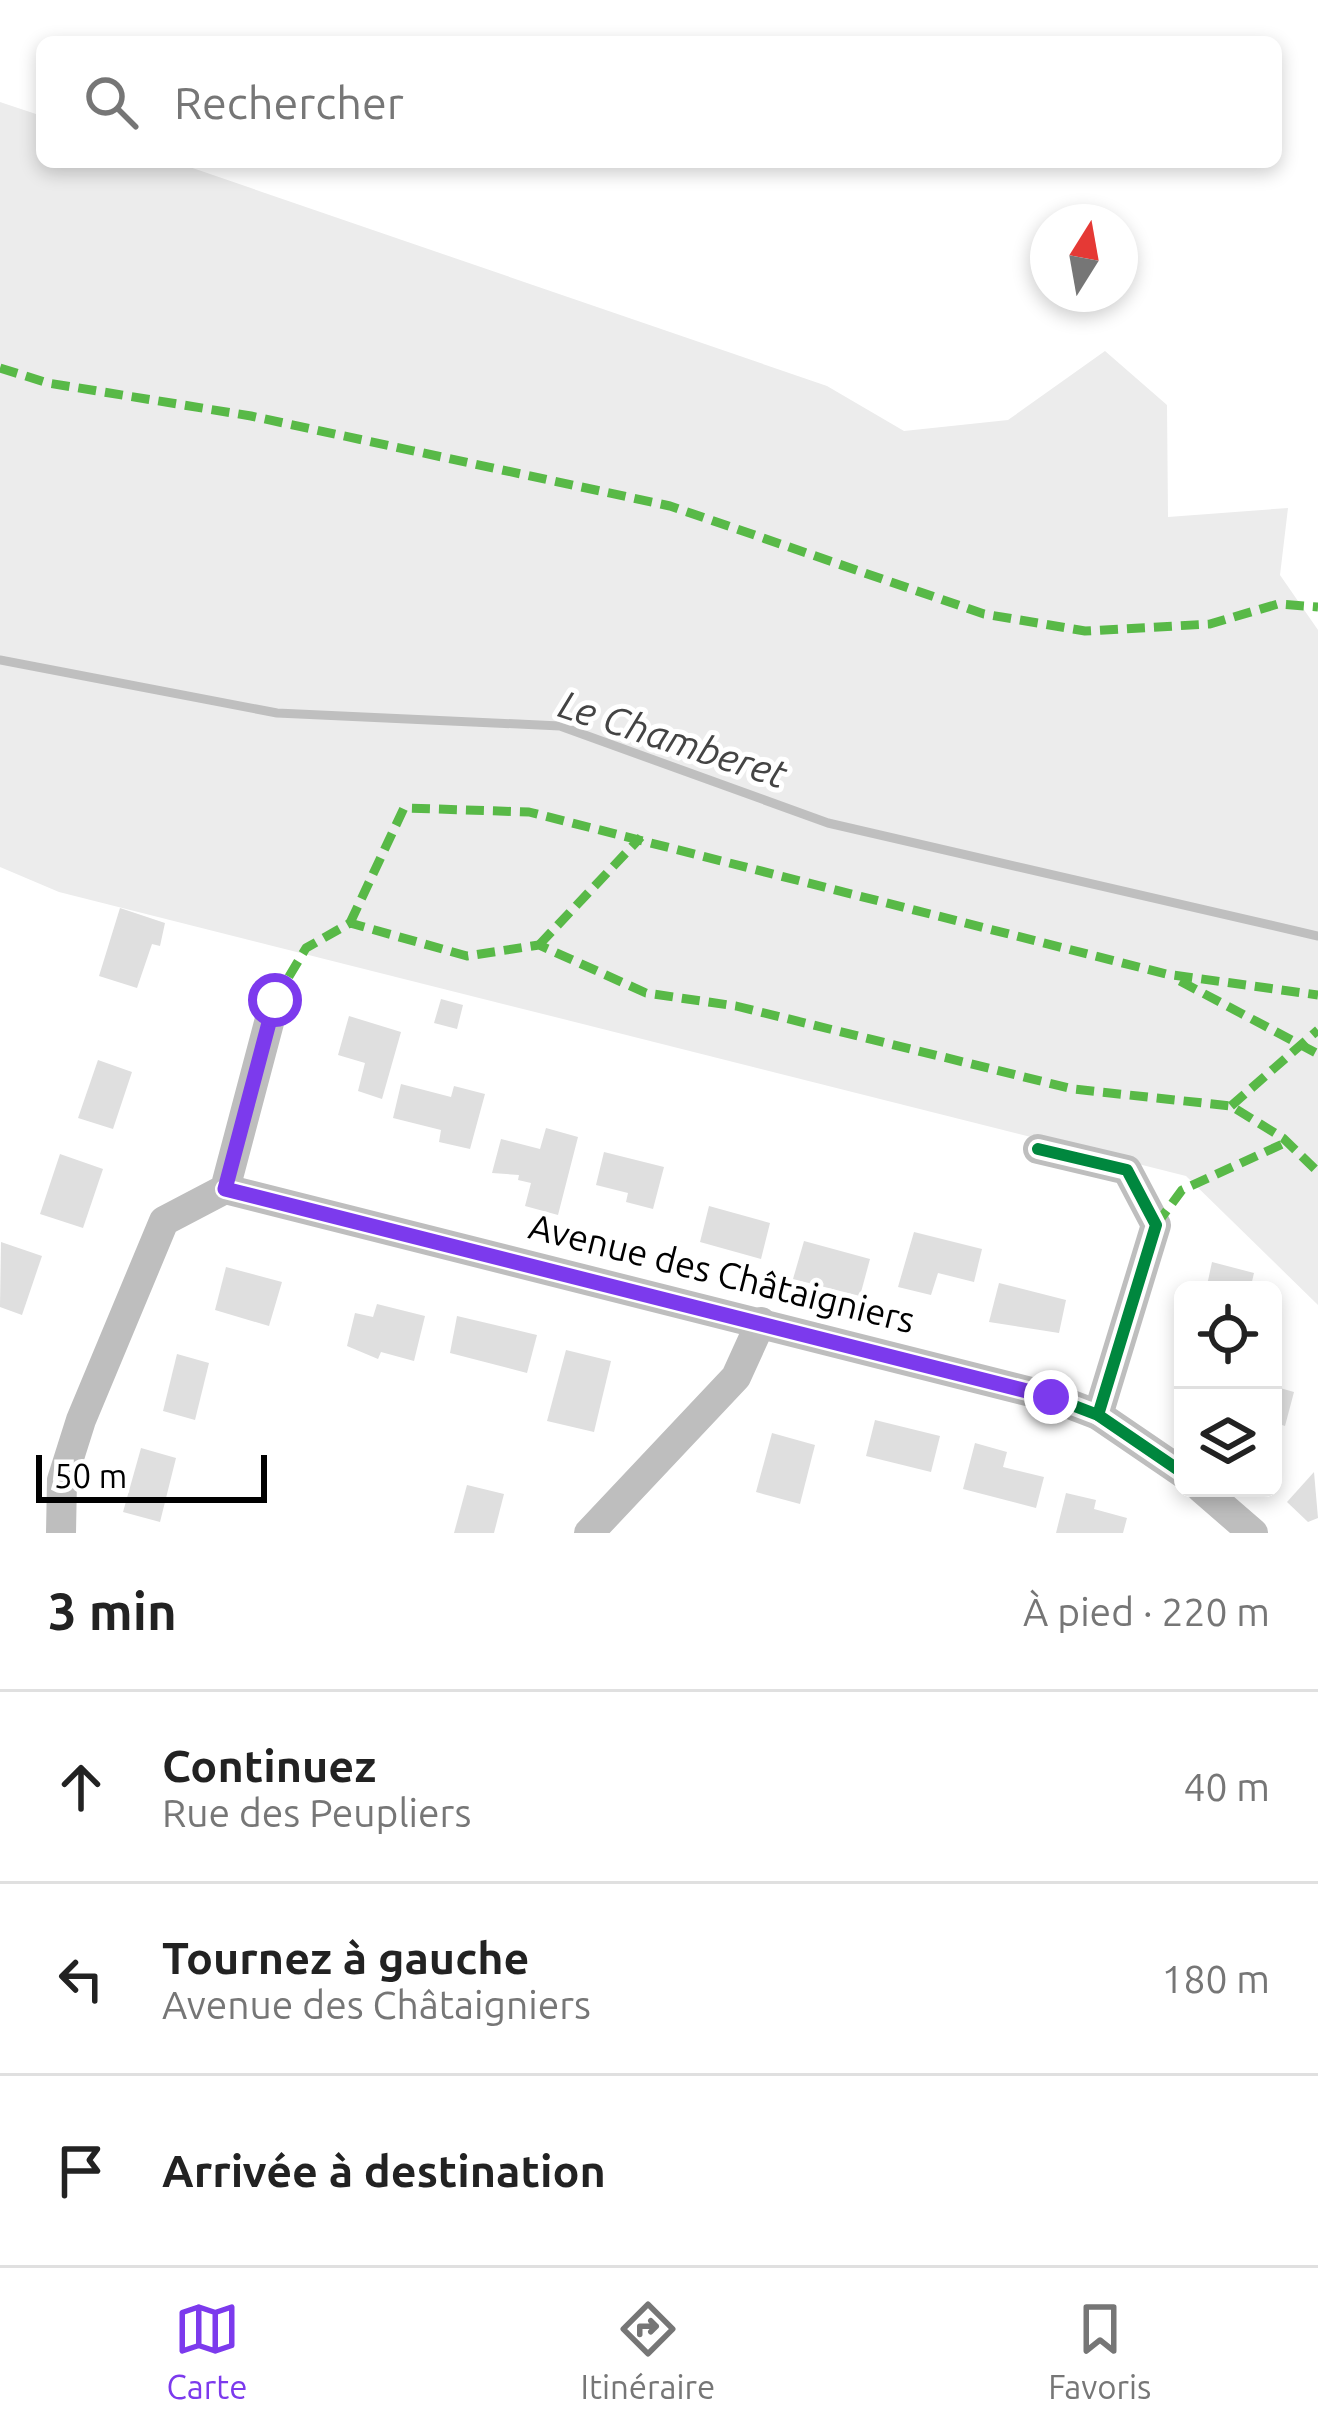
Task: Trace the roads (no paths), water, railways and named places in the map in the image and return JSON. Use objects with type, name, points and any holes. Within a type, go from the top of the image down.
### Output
[{"type":"street","points":[[61,1533],[62,1480],[81,1420],[164,1221],[225,1189],[275,1000]]},
{"type":"street","points":[[1038,1149],[1127,1170],[1156,1225],[1097,1415]]},
{"type":"street","name":"Avenue des Châtaigniers","points":[[225,1189],[1051,1397],[1097,1415],[1174,1467]]},
{"type":"street","points":[[589,1533],[736,1377],[761,1322]]},
{"type":"street","points":[[1211,1497],[1252,1533]]},
{"type":"waterway","name":"Le Chamberet","points":[[0,660],[277,713],[560,726],[828,823],[1318,936]]}]
